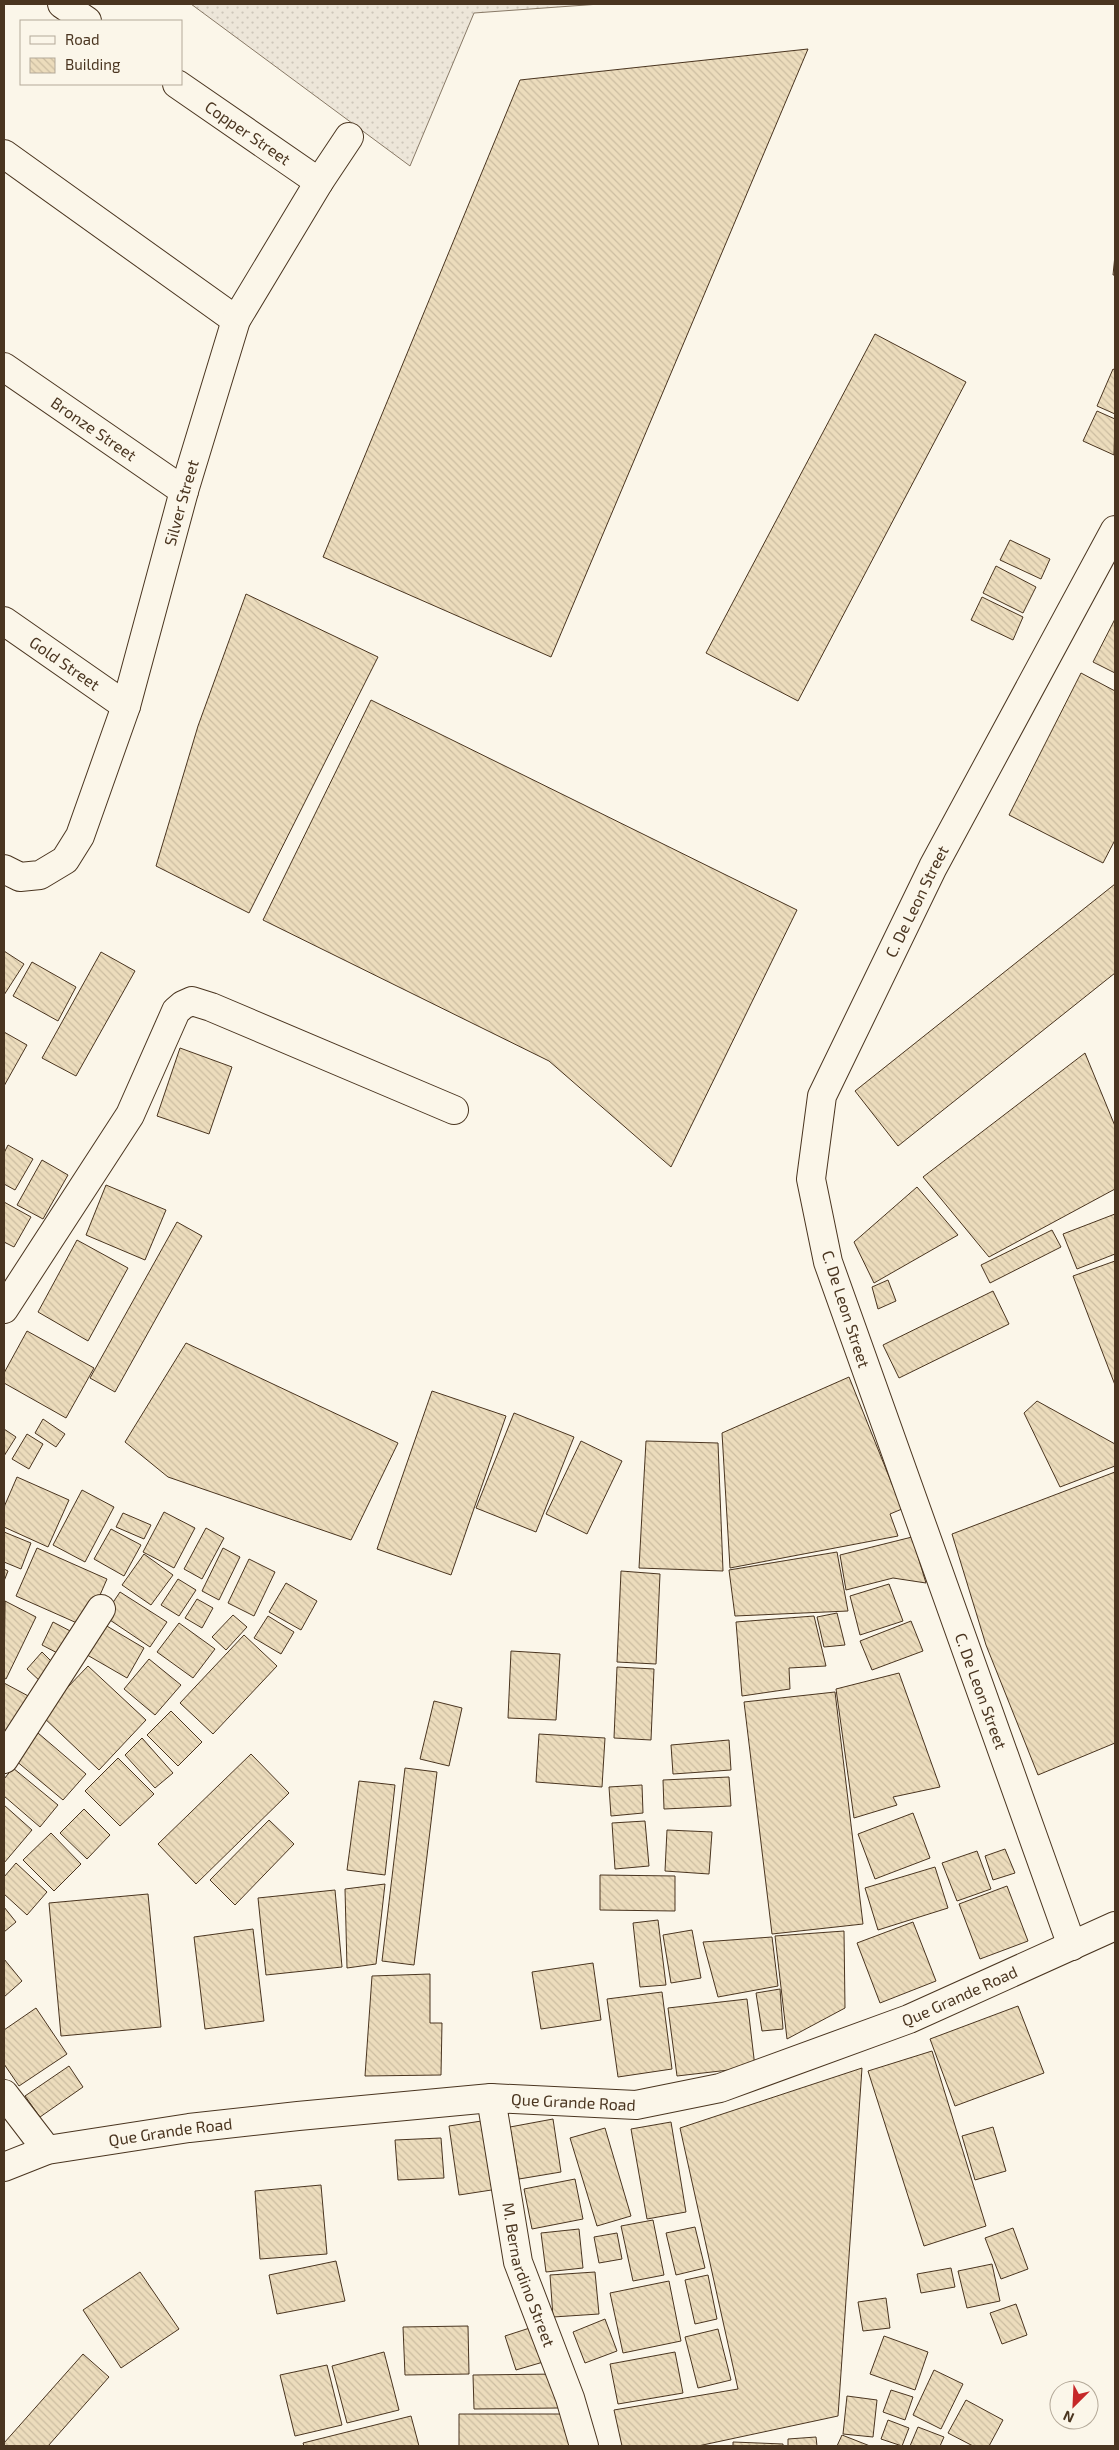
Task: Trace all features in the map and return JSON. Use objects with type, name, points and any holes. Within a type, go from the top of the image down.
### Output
[{"type":"street","points":[[62,4],[86,20]]},
{"type":"street","name":"Copper Street","points":[[178,85],[319,182]]},
{"type":"street","name":"Silver Street","points":[[4,869],[20,877],[40,875],[65,860],[80,836],[126,706],[184,491],[236,320],[319,182],[349,137]]},
{"type":"street","points":[[4,154],[236,320]]},
{"type":"street","name":"Bronze Street","points":[[4,367],[184,491]]},
{"type":"street","name":"C. De Leon Street","points":[[1072,1946],[828,1262],[811,1179],[822,1096],[933,868],[1115,530]]},
{"type":"street","name":"Gold Street","points":[[4,621],[126,706]]},
{"type":"street","points":[[4,1309],[87,1185],[130,1115],[176,1012],[183,1005],[192,1001],[211,1007],[454,1110]]},
{"type":"street","points":[[4,1759],[101,1609]]},
{"type":"street","name":"Que Grande Road","points":[[4,2167],[47,2150],[190,2128],[491,2098],[636,2105],[720,2088],[909,2019],[1115,1926]]},
{"type":"street","points":[[4,2094],[47,2150]]},
{"type":"street","name":"M. Bernardino Street","points":[[491,2098],[518,2262],[570,2398],[584,2446]]},
{"type":"shaded area","points":[[191,4],[600,4],[474,13],[410,166]]},
{"type":"building","points":[[808,49],[551,657],[323,557],[520,80]]},
{"type":"building","points":[[1115,255],[1115,275],[1113,275]]},
{"type":"building","points":[[875,334],[966,382],[798,701],[706,653]]},
{"type":"building","points":[[1113,369],[1115,370],[1115,414],[1097,406]]},
{"type":"building","points":[[1097,411],[1115,419],[1114,455],[1083,441]]},
{"type":"building","points":[[1010,540],[1050,559],[1041,579],[1000,560]]},
{"type":"building","points":[[996,566],[1036,587],[1023,613],[983,593]]},
{"type":"building","points":[[246,594],[378,657],[249,913],[156,866],[198,726]]},
{"type":"building","points":[[982,597],[1023,617],[1013,640],[971,620]]},
{"type":"building","points":[[1115,619],[1115,673],[1093,662]]},
{"type":"building","points":[[1081,673],[1115,691],[1115,840],[1103,863],[1009,815]]},
{"type":"building","points":[[371,700],[797,910],[671,1167],[549,1061],[263,920]]},
{"type":"building","points":[[1115,884],[1115,973],[898,1146],[855,1091]]},
{"type":"building","points":[[4,951],[24,964],[4,995]]},
{"type":"building","points":[[101,952],[135,971],[76,1076],[42,1058]]},
{"type":"building","points":[[32,962],[76,987],[58,1021],[13,996]]},
{"type":"building","points":[[4,1032],[27,1045],[4,1086]]},
{"type":"building","points":[[180,1048],[232,1067],[209,1134],[157,1116]]},
{"type":"building","points":[[1085,1053],[1115,1126],[1115,1189],[989,1257],[923,1177]]},
{"type":"building","points":[[8,1145],[33,1159],[15,1190],[4,1184],[4,1153]]},
{"type":"building","points":[[42,1160],[68,1175],[43,1219],[17,1205]]},
{"type":"building","points":[[106,1185],[166,1210],[145,1260],[86,1235]]},
{"type":"building","points":[[917,1187],[958,1235],[874,1283],[854,1242]]},
{"type":"building","points":[[4,1202],[31,1217],[14,1247],[4,1242]]},
{"type":"building","points":[[1115,1214],[1115,1254],[1077,1269],[1063,1234]]},
{"type":"building","points":[[177,1222],[202,1236],[115,1392],[90,1378]]},
{"type":"building","points":[[1052,1230],[1061,1247],[990,1283],[981,1265]]},
{"type":"building","points":[[77,1240],[128,1268],[88,1341],[38,1312]]},
{"type":"building","points":[[1115,1261],[1115,1385],[1073,1276]]},
{"type":"building","points":[[888,1280],[896,1301],[878,1309],[872,1287]]},
{"type":"building","points":[[993,1291],[1009,1324],[899,1378],[883,1345]]},
{"type":"building","points":[[27,1331],[94,1368],[66,1418],[4,1383],[4,1373]]},
{"type":"building","points":[[186,1343],[398,1443],[351,1540],[168,1477],[125,1442]]},
{"type":"building","points":[[849,1377],[902,1509],[890,1514],[898,1536],[730,1568],[722,1433]]},
{"type":"building","points":[[432,1391],[506,1416],[451,1575],[377,1549]]},
{"type":"building","points":[[1037,1401],[1115,1444],[1115,1466],[1060,1487],[1024,1413]]},
{"type":"building","points":[[514,1413],[574,1437],[536,1532],[476,1508]]},
{"type":"building","points":[[43,1419],[65,1434],[56,1447],[35,1433]]},
{"type":"building","points":[[4,1429],[16,1437],[4,1456]]},
{"type":"building","points":[[27,1434],[43,1444],[29,1469],[12,1459]]},
{"type":"building","points":[[581,1441],[622,1461],[587,1534],[546,1514]]},
{"type":"building","points":[[646,1441],[718,1443],[723,1571],[639,1568]]},
{"type":"building","points":[[1115,1472],[1115,1743],[1038,1775],[986,1645],[952,1534]]},
{"type":"building","points":[[17,1477],[69,1500],[48,1547],[4,1527],[4,1507]]},
{"type":"building","points":[[82,1490],[114,1507],[85,1562],[53,1545]]},
{"type":"building","points":[[164,1512],[195,1528],[174,1568],[143,1552]]},
{"type":"building","points":[[123,1513],[151,1525],[144,1539],[116,1527]]},
{"type":"building","points":[[206,1528],[224,1538],[202,1579],[184,1569]]},
{"type":"building","points":[[111,1529],[141,1545],[124,1576],[94,1559]]},
{"type":"building","points":[[4,1532],[31,1543],[21,1569],[4,1562]]},
{"type":"building","points":[[912,1537],[926,1583],[893,1578],[846,1590],[840,1555]]},
{"type":"building","points":[[37,1548],[107,1579],[86,1627],[16,1596]]},
{"type":"building","points":[[223,1548],[240,1557],[219,1600],[202,1591]]},
{"type":"building","points":[[837,1552],[848,1611],[735,1616],[729,1570]]},
{"type":"building","points":[[144,1554],[173,1575],[151,1605],[122,1585]]},
{"type":"building","points":[[249,1559],[275,1572],[254,1616],[228,1603]]},
{"type":"building","points":[[4,1569],[8,1571],[4,1581]]},
{"type":"building","points":[[621,1571],[660,1574],[656,1664],[617,1662]]},
{"type":"building","points":[[178,1579],[196,1590],[179,1616],[161,1605]]},
{"type":"building","points":[[286,1583],[317,1601],[301,1630],[269,1612]]},
{"type":"building","points":[[889,1584],[903,1621],[860,1635],[850,1596]]},
{"type":"building","points":[[120,1592],[167,1622],[150,1647],[104,1616]]},
{"type":"building","points":[[197,1599],[213,1608],[202,1628],[185,1618]]},
{"type":"building","points":[[5,1601],[36,1617],[6,1679],[4,1678]]},
{"type":"building","points":[[837,1613],[845,1645],[824,1647],[817,1617]]},
{"type":"building","points":[[233,1615],[247,1627],[226,1650],[212,1637]]},
{"type":"building","points":[[268,1616],[294,1632],[281,1654],[254,1638]]},
{"type":"building","points":[[814,1616],[826,1666],[789,1668],[790,1689],[742,1696],[736,1622]]},
{"type":"building","points":[[911,1621],[923,1651],[872,1670],[860,1641]]},
{"type":"building","points":[[53,1622],[76,1634],[65,1657],[42,1645]]},
{"type":"building","points":[[100,1622],[144,1648],[127,1678],[82,1652]]},
{"type":"building","points":[[179,1623],[215,1649],[193,1678],[157,1652]]},
{"type":"building","points":[[244,1635],[277,1666],[213,1734],[180,1703]]},
{"type":"building","points":[[511,1651],[560,1654],[556,1720],[508,1718]]},
{"type":"building","points":[[42,1652],[56,1666],[41,1682],[27,1669]]},
{"type":"building","points":[[149,1659],[181,1685],[155,1715],[124,1689]]},
{"type":"building","points":[[88,1666],[146,1720],[99,1770],[41,1715]]},
{"type":"building","points":[[617,1667],[654,1669],[651,1740],[614,1738]]},
{"type":"building","points":[[899,1673],[940,1787],[893,1797],[897,1805],[854,1818],[836,1689]]},
{"type":"building","points":[[4,1683],[32,1698],[11,1735],[4,1731]]},
{"type":"building","points":[[835,1692],[863,1924],[772,1934],[744,1702]]},
{"type":"building","points":[[434,1701],[462,1708],[449,1766],[420,1759]]},
{"type":"building","points":[[171,1711],[202,1742],[178,1766],[147,1735]]},
{"type":"building","points":[[38,1733],[86,1774],[63,1800],[15,1760]]},
{"type":"building","points":[[539,1734],[605,1738],[602,1787],[536,1782]]},
{"type":"building","points":[[142,1738],[173,1773],[155,1788],[125,1755]]},
{"type":"building","points":[[729,1740],[731,1770],[673,1774],[671,1745]]},
{"type":"building","points":[[251,1754],[289,1793],[196,1884],[158,1844]]},
{"type":"building","points":[[118,1758],[154,1794],[120,1826],[85,1791]]},
{"type":"building","points":[[13,1768],[58,1805],[40,1827],[4,1796],[4,1779]]},
{"type":"building","points":[[405,1768],[437,1772],[414,1965],[382,1961]]},
{"type":"building","points":[[729,1777],[731,1806],[664,1809],[663,1780]]},
{"type":"building","points":[[359,1781],[395,1785],[385,1875],[347,1870]]},
{"type":"building","points":[[642,1785],[643,1813],[611,1816],[609,1787]]},
{"type":"building","points":[[4,1805],[32,1830],[4,1863]]},
{"type":"building","points":[[84,1809],[110,1835],[87,1859],[60,1833]]},
{"type":"building","points":[[913,1813],[930,1858],[875,1879],[858,1834]]},
{"type":"building","points":[[269,1820],[294,1844],[235,1905],[210,1880]]},
{"type":"building","points":[[645,1821],[649,1866],[615,1869],[612,1823]]},
{"type":"building","points":[[667,1830],[712,1832],[709,1874],[665,1871]]},
{"type":"building","points":[[51,1833],[81,1864],[54,1891],[23,1860]]},
{"type":"building","points":[[1005,1849],[1015,1873],[993,1880],[985,1856]]},
{"type":"building","points":[[977,1851],[991,1889],[957,1901],[942,1863]]},
{"type":"building","points":[[16,1863],[47,1892],[27,1915],[4,1894],[4,1877]]},
{"type":"building","points":[[935,1867],[948,1908],[878,1930],[865,1888]]},
{"type":"building","points":[[600,1875],[675,1876],[675,1911],[600,1910]]},
{"type":"building","points":[[385,1884],[376,1964],[347,1968],[345,1889]]},
{"type":"building","points":[[1007,1886],[1028,1941],[980,1959],[959,1904]]},
{"type":"building","points":[[335,1890],[342,1967],[266,1975],[258,1898]]},
{"type":"building","points":[[148,1894],[161,2027],[61,2036],[49,1903]]},
{"type":"building","points":[[4,1907],[16,1922],[4,1932]]},
{"type":"building","points":[[658,1920],[666,1985],[640,1987],[633,1923]]},
{"type":"building","points":[[913,1922],[936,1981],[880,2003],[857,1943]]},
{"type":"building","points":[[253,1929],[264,2021],[205,2029],[194,1937]]},
{"type":"building","points":[[692,1930],[701,1978],[671,1983],[663,1935]]},
{"type":"building","points":[[844,1931],[845,2008],[787,2039],[775,1936]]},
{"type":"building","points":[[772,1937],[778,1986],[718,1997],[703,1942]]},
{"type":"building","points":[[4,1959],[22,1981],[4,1997]]},
{"type":"building","points":[[593,1963],[601,2020],[541,2029],[532,1972]]},
{"type":"building","points":[[430,1974],[430,2023],[442,2023],[441,2075],[365,2076],[372,1976]]},
{"type":"building","points":[[780,1989],[783,2029],[762,2031],[756,1993]]},
{"type":"building","points":[[662,1992],[672,2069],[618,2077],[607,1999]]},
{"type":"building","points":[[747,1999],[755,2067],[677,2076],[668,2008]]},
{"type":"building","points":[[1018,2006],[1044,2073],[955,2106],[930,2039]]},
{"type":"building","points":[[36,2008],[67,2054],[19,2086],[4,2064],[4,2030]]},
{"type":"building","points":[[932,2051],[986,2226],[924,2246],[868,2071]]},
{"type":"building","points":[[69,2066],[83,2087],[40,2117],[25,2096]]},
{"type":"building","points":[[862,2068],[838,2416],[698,2446],[622,2446],[614,2410],[738,2389],[680,2128]]},
{"type":"building","points":[[553,2119],[561,2172],[519,2179],[510,2127]]},
{"type":"building","points":[[488,2120],[498,2189],[459,2195],[449,2126]]},
{"type":"building","points":[[671,2122],[686,2212],[647,2219],[631,2129]]},
{"type":"building","points":[[993,2127],[1006,2171],[975,2180],[962,2136]]},
{"type":"building","points":[[605,2128],[631,2216],[597,2226],[570,2138]]},
{"type":"building","points":[[441,2138],[444,2178],[398,2180],[395,2140]]},
{"type":"building","points":[[575,2179],[583,2219],[532,2229],[524,2189]]},
{"type":"building","points":[[321,2185],[327,2254],[260,2259],[255,2191]]},
{"type":"building","points":[[653,2220],[664,2275],[633,2281],[621,2226]]},
{"type":"building","points":[[695,2227],[705,2268],[676,2275],[666,2233]]},
{"type":"building","points":[[1013,2228],[1028,2269],[1001,2279],[985,2238]]},
{"type":"building","points":[[579,2229],[583,2268],[546,2272],[541,2233]]},
{"type":"building","points":[[617,2233],[622,2259],[599,2263],[594,2237]]},
{"type":"building","points":[[336,2261],[345,2301],[277,2314],[269,2275]]},
{"type":"building","points":[[992,2264],[1000,2301],[967,2308],[958,2271]]},
{"type":"building","points":[[951,2268],[955,2287],[921,2293],[917,2274]]},
{"type":"building","points":[[140,2272],[179,2329],[121,2368],[83,2310]]},
{"type":"building","points":[[595,2272],[599,2314],[553,2317],[550,2275]]},
{"type":"building","points":[[708,2275],[717,2319],[695,2324],[685,2280]]},
{"type":"building","points":[[669,2281],[681,2341],[623,2353],[610,2293]]},
{"type":"building","points":[[886,2298],[890,2328],[863,2331],[858,2302]]},
{"type":"building","points":[[1016,2304],[1027,2335],[1002,2344],[990,2313]]},
{"type":"building","points":[[605,2319],[617,2351],[585,2363],[573,2332]]},
{"type":"building","points":[[539,2325],[550,2360],[516,2370],[505,2336]]},
{"type":"building","points":[[468,2326],[469,2374],[405,2375],[403,2327]]},
{"type":"building","points":[[718,2329],[731,2380],[698,2388],[685,2337]]},
{"type":"building","points":[[884,2336],[928,2352],[915,2390],[870,2374]]},
{"type":"building","points":[[384,2352],[399,2410],[347,2423],[332,2366]]},
{"type":"building","points":[[675,2352],[683,2393],[618,2404],[610,2364]]},
{"type":"building","points":[[83,2354],[109,2377],[48,2446],[4,2446],[4,2443]]},
{"type":"building","points":[[327,2365],[342,2425],[295,2436],[280,2375]]},
{"type":"building","points":[[934,2370],[963,2384],[941,2429],[913,2415]]},
{"type":"building","points":[[558,2374],[559,2408],[474,2409],[473,2375]]},
{"type":"building","points":[[891,2390],[913,2397],[905,2420],[883,2412]]},
{"type":"building","points":[[847,2396],[877,2400],[873,2437],[843,2434]]},
{"type":"building","points":[[966,2400],[1003,2420],[989,2446],[973,2446],[948,2433]]},
{"type":"building","points":[[459,2414],[574,2414],[574,2446],[459,2446]]},
{"type":"building","points":[[411,2416],[419,2446],[304,2446],[303,2443]]},
{"type":"building","points":[[888,2420],[909,2428],[902,2446],[881,2439]]},
{"type":"building","points":[[918,2427],[944,2437],[940,2446],[910,2446]]},
{"type":"building","points":[[842,2435],[870,2446],[837,2446]]},
{"type":"building","points":[[816,2437],[817,2446],[788,2446],[788,2439]]},
{"type":"building","points":[[733,2442],[783,2444],[783,2446],[733,2446]]}]
